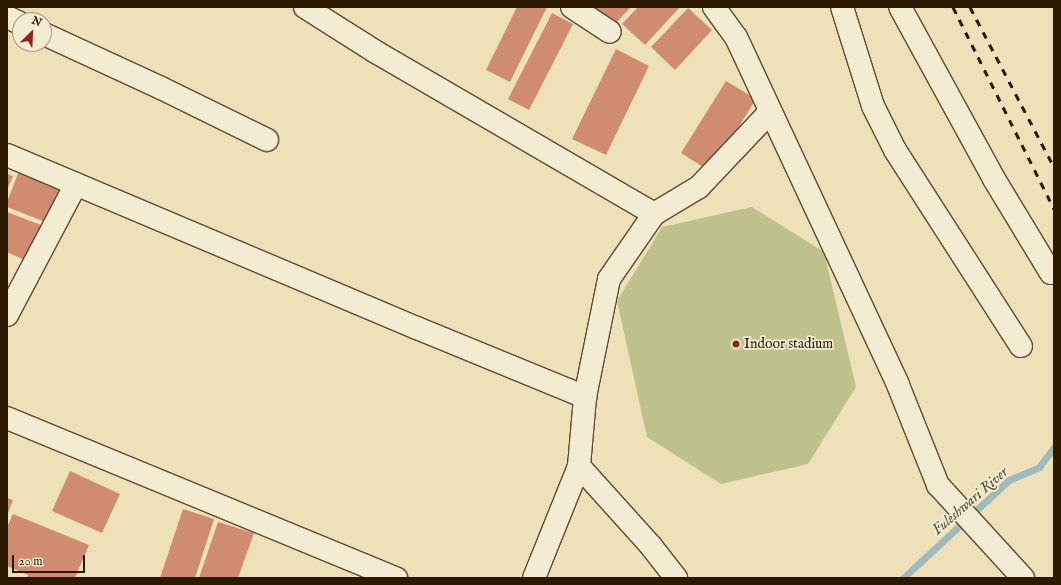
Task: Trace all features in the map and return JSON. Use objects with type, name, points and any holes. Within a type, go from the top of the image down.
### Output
[{"type":"street","points":[[305,7],[382,56],[654,214]]},
{"type":"street","points":[[572,7],[610,32]]},
{"type":"street","points":[[714,7],[736,38],[898,386],[938,485],[996,550],[1012,575]]},
{"type":"street","points":[[900,7],[994,179],[1051,273]]},
{"type":"street","points":[[845,8],[873,106],[895,150],[1021,346]]},
{"type":"street","points":[[52,38],[161,88],[267,140]]},
{"type":"street","points":[[534,578],[579,466],[585,397],[609,278],[654,214],[699,187],[770,112]]},
{"type":"street","points":[[7,155],[417,328],[585,397]]},
{"type":"street","points":[[7,315],[76,184]]},
{"type":"street","points":[[7,418],[396,578]]},
{"type":"street","points":[[579,466],[651,546],[676,578]]},
{"type":"green space","name":"Indoor stadium","points":[[752,207],[824,252],[856,387],[808,464],[721,484],[647,437],[617,301],[662,227]]},
{"type":"building","points":[[517,7],[547,7],[510,82],[486,70]]},
{"type":"building","points":[[595,7],[631,7],[614,25]]},
{"type":"building","points":[[638,7],[680,7],[645,45],[622,24]]},
{"type":"building","points":[[688,8],[712,30],[675,70],[651,47]]},
{"type":"building","points":[[552,13],[573,24],[529,110],[508,99]]},
{"type":"building","points":[[616,49],[649,66],[606,155],[572,139]]},
{"type":"building","points":[[726,81],[756,99],[711,172],[681,153]]},
{"type":"building","points":[[19,171],[62,188],[48,223],[7,207],[7,202]]},
{"type":"building","points":[[7,174],[13,176],[7,190]]},
{"type":"building","points":[[7,212],[46,227],[31,263],[7,252]]},
{"type":"building","points":[[70,471],[120,494],[102,533],[52,511]]},
{"type":"building","points":[[7,498],[13,500],[7,516]]},
{"type":"building","points":[[183,509],[214,519],[195,578],[160,578]]},
{"type":"building","points":[[13,514],[89,545],[75,578],[27,578],[28,575],[7,566],[7,527]]},
{"type":"building","points":[[218,522],[254,533],[238,578],[199,578]]},
{"type":"waterway","name":"Fuleshwari River","points":[[903,578],[1009,480],[1039,467],[1054,447]]},
{"type":"railway","points":[[953,7],[1054,209]]},
{"type":"railway","points":[[970,7],[1054,167]]},
{"type":"place","name":"Indoor stadium","points":[[736,344]]}]
